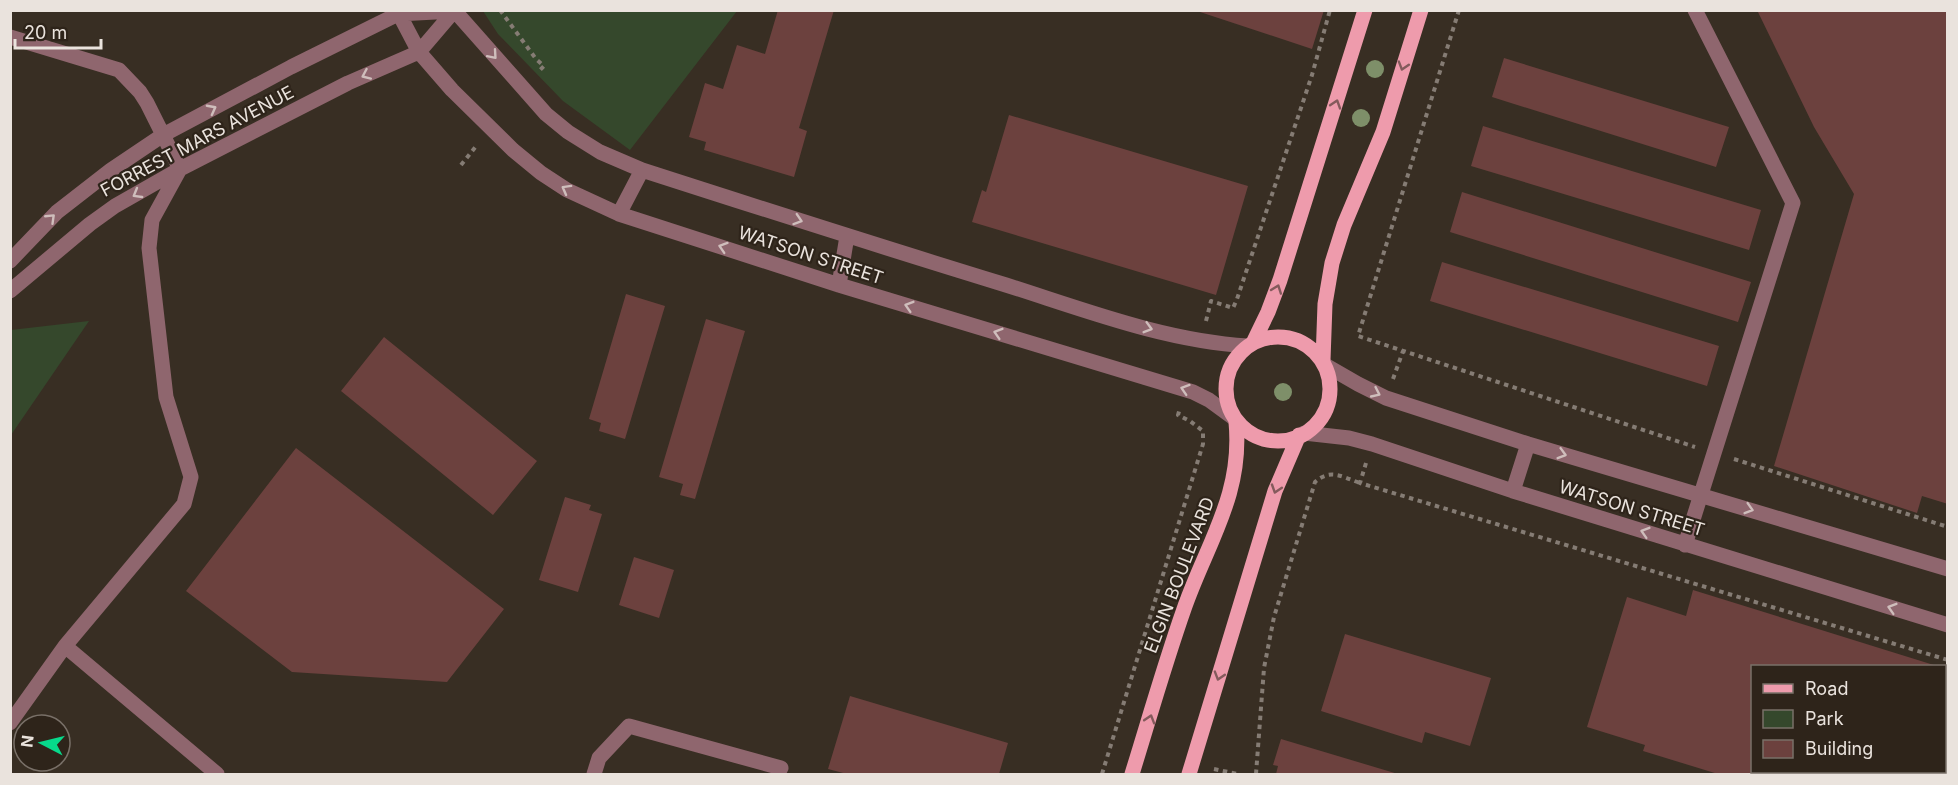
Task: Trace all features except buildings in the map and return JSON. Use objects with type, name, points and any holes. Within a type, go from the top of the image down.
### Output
[{"type":"main road","points":[[1365,10],[1280,280],[1268,312],[1250,344],[1234,362],[1228,376],[1226,393],[1235,420],[1248,433],[1262,440],[1285,441],[1301,434],[1317,422],[1325,411],[1329,394],[1328,374],[1324,363],[1325,304],[1332,262],[1344,225],[1383,132],[1421,10]]},
{"type":"main road","points":[[1250,344],[1270,338],[1287,338],[1304,344],[1324,363]]},
{"type":"main road","name":"ELGIN BOULEVARD","points":[[1132,774],[1184,609],[1230,495],[1237,460],[1235,420]]},
{"type":"main road","points":[[1189,774],[1275,491],[1284,466],[1301,434]]},
{"type":"street","points":[[1685,545],[1793,203],[1695,10]]},
{"type":"street","name":"WATSON STREET","points":[[454,11],[546,114],[568,132],[600,152],[642,170],[1092,312],[1215,344],[1250,344]]},
{"type":"street","points":[[397,12],[454,11]]},
{"type":"street","points":[[419,52],[454,11]]},
{"type":"street","name":"WATSON STREET","points":[[397,12],[419,52],[459,97],[527,162],[567,190],[619,214],[838,285],[1186,390],[1209,400],[1235,420]]},
{"type":"street","name":"FORREST MARS AVENUE","points":[[10,261],[57,212],[111,170],[163,135],[397,12]]},
{"type":"street","points":[[10,37],[119,70],[140,92],[180,169],[152,220],[149,248],[166,397],[191,477],[184,504],[65,646],[10,723]]},
{"type":"street","name":"FORREST MARS AVENUE","points":[[10,291],[115,206],[180,169],[348,83],[419,52]]},
{"type":"street","points":[[619,214],[642,170]]},
{"type":"street","points":[[838,285],[847,236]]},
{"type":"street","name":"WATSON STREET","points":[[1324,363],[1386,398],[1528,444],[1947,568]]},
{"type":"street","name":"WATSON STREET","points":[[1301,434],[1349,438],[1372,444],[1513,491],[1947,625]]},
{"type":"street","points":[[1513,491],[1528,444]]},
{"type":"street","points":[[65,646],[217,774]]},
{"type":"street","points":[[594,774],[599,758],[629,726],[781,768]]},
{"type":"path","points":[[500,10],[536,59],[544,66],[522,88]]},
{"type":"path","points":[[1200,340],[1211,301],[1233,308],[1237,299],[1312,75],[1330,10]]},
{"type":"path","points":[[1459,10],[1358,336],[1947,527]]},
{"type":"path","points":[[1102,774],[1203,444],[1203,431],[1190,421],[1178,416],[1186,390]]},
{"type":"path","points":[[1256,774],[1264,668],[1274,617],[1316,482],[1323,475],[1330,473],[1360,483]]},
{"type":"green space","points":[[483,11],[737,11],[630,150],[563,101],[498,34]]},
{"type":"green space","points":[[89,321],[11,435],[11,330]]}]
